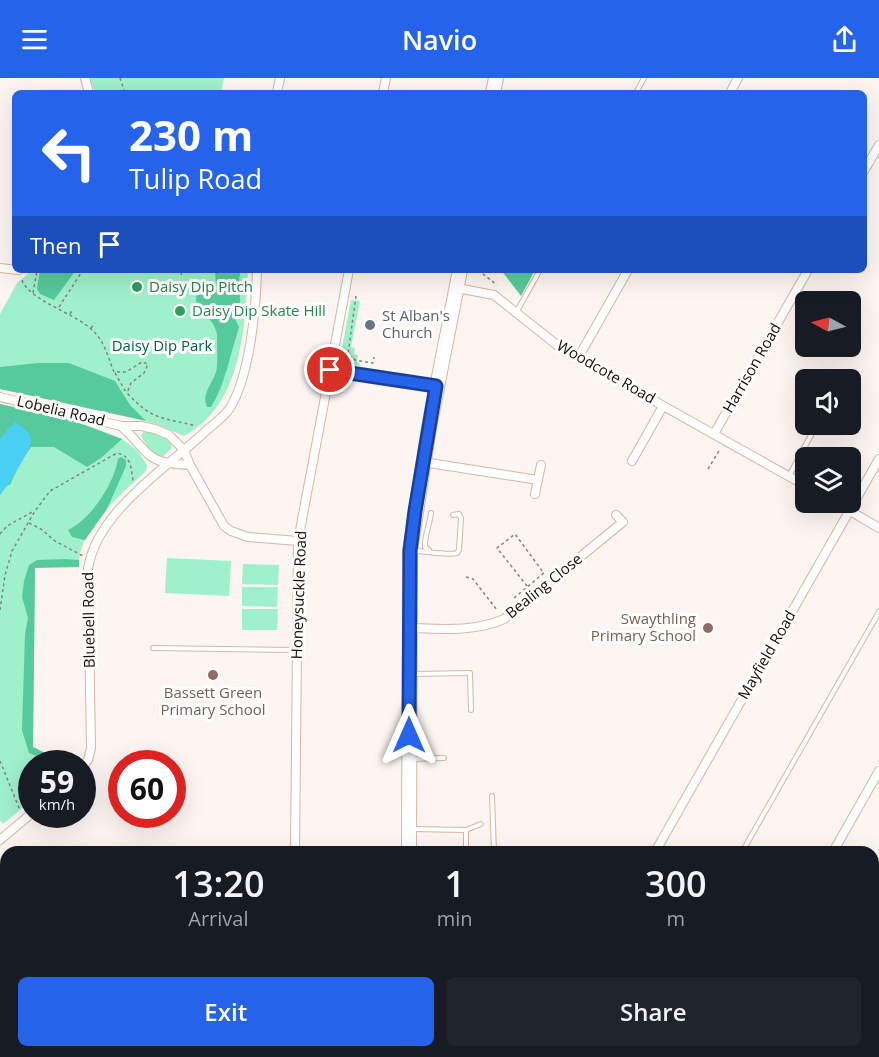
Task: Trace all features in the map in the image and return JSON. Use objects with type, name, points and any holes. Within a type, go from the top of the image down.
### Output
[{"type":"main road","points":[[409,846],[410,551],[436,386],[460,273]]},
{"type":"street","points":[[867,166],[879,145]]},
{"type":"street","points":[[257,273],[254,314],[240,384],[229,409],[184,450],[224,526],[248,537],[298,541]]},
{"type":"street","name":"Honeysuckle Road","points":[[295,846],[298,541],[348,273]]},
{"type":"street","points":[[578,358],[626,273]]},
{"type":"street","name":"Harrison Road","points":[[714,434],[805,273]]},
{"type":"street","name":"Woodcote Road","points":[[457,288],[494,295],[562,349],[795,480]]},
{"type":"street","points":[[330,370],[436,386]]},
{"type":"street","name":"Lobelia Road","points":[[0,397],[121,426],[141,426],[162,431],[184,450]]},
{"type":"street","name":"Woodcote Road","points":[[632,461],[663,406]]},
{"type":"street","name":"Lobelia Road","points":[[121,426],[135,438],[148,456],[167,464]]},
{"type":"street","name":"Bluebell Road","points":[[90,750],[89,558],[95,543],[105,529],[139,490],[184,450]]},
{"type":"street","name":"Mayfield Road","points":[[861,491],[879,459]]},
{"type":"street","points":[[423,462],[538,480]]},
{"type":"street","points":[[167,464],[190,465]]},
{"type":"street","points":[[535,494],[541,465]]},
{"type":"street","name":"Mayfield Road","points":[[658,846],[849,513]]},
{"type":"street","points":[[853,513],[879,528]]},
{"type":"street","name":"Bealing Close","points":[[410,628],[459,629],[493,624],[504,619],[623,522],[616,515]]},
{"type":"street","points":[[836,846],[879,771]]},
{"type":"street","points":[[0,840],[18,824]]},
{"type":"lane","points":[[517,312],[538,273]]},
{"type":"lane","points":[[789,476],[811,435]]},
{"type":"lane","points":[[431,513],[430,528],[425,543],[426,548],[432,551]]},
{"type":"lane","points":[[410,551],[432,551],[453,555],[458,552],[461,516],[453,515]]},
{"type":"lane","points":[[745,846],[879,612]]},
{"type":"lane","points":[[153,648],[296,650]]},
{"type":"lane","points":[[409,674],[470,673],[471,710]]},
{"type":"lane","points":[[409,759],[444,758]]},
{"type":"lane","points":[[492,796],[494,846]]},
{"type":"lane","points":[[409,829],[466,830],[481,824]]},
{"type":"lane","points":[[466,830],[466,846]]},
{"type":"path","points":[[32,293],[36,273]]},
{"type":"path","points":[[58,307],[81,273]]},
{"type":"path","points":[[23,283],[27,290],[58,307],[90,329],[101,341],[114,372],[127,393],[149,414],[208,429]]},
{"type":"path","points":[[356,296],[348,354],[356,360],[373,363],[374,357]]},
{"type":"path","points":[[69,314],[74,309]]},
{"type":"path","points":[[90,329],[95,323]]},
{"type":"path","points":[[114,372],[126,372],[142,362],[148,364],[144,373],[131,383],[127,393]]},
{"type":"path","points":[[708,469],[725,441]]},
{"type":"path","points":[[0,610],[5,575],[12,551],[50,490],[117,453],[127,457],[131,464],[133,480],[139,490]]},
{"type":"path","points":[[0,534],[7,526],[35,511]]},
{"type":"path","points":[[28,523],[41,529],[55,541],[74,552]]},
{"type":"path","points":[[528,586],[498,548],[515,534],[544,573]]},
{"type":"path","points":[[466,577],[473,579],[504,619]]},
{"type":"path","points":[[0,761],[18,806]]},
{"type":"green space","points":[[90,78],[224,78],[222,90],[94,90]]},
{"type":"green space","name":"Daisy Dip Park","points":[[29,273],[248,273],[242,340],[229,385],[218,405],[203,422],[184,436],[156,424],[125,415],[0,389],[0,314],[17,283]]},
{"type":"green space","points":[[40,273],[74,273],[54,300],[40,294],[37,289]]},
{"type":"green space","points":[[215,273],[240,273],[240,305],[235,319],[239,327],[220,389],[211,407],[207,407],[206,394],[217,369],[217,335],[212,323],[198,307],[196,296],[216,288]]},
{"type":"green space","points":[[503,273],[533,273],[521,296]]},
{"type":"green space","points":[[351,300],[360,301],[351,347],[355,348],[354,354],[358,355],[357,361],[361,366],[346,364],[341,353]]},
{"type":"green space","points":[[69,363],[115,381],[130,405],[146,421],[0,389],[0,367]]},
{"type":"green space","points":[[0,404],[72,420],[122,439],[137,450],[147,465],[146,471],[113,502],[93,526],[80,553],[79,567],[35,567],[33,747],[39,750],[18,750],[18,812],[3,824],[0,820]]},
{"type":"green space","points":[[0,404],[72,420],[122,439],[87,467],[54,447],[31,447],[20,463],[10,485],[0,486]]},
{"type":"green space","points":[[143,432],[165,438],[172,448],[161,458],[152,454],[141,436]]},
{"type":"green space","points":[[121,457],[126,460],[126,466],[107,509],[85,540],[72,537],[68,530],[85,518],[100,500],[112,479],[118,459]]},
{"type":"green space","points":[[167,558],[231,561],[229,596],[165,593]]},
{"type":"green space","points":[[37,560],[79,560],[79,567],[35,568],[33,747],[39,750],[28,750],[22,730],[25,634],[28,618],[22,597],[29,565]]},
{"type":"green space","points":[[243,564],[279,565],[278,585],[242,584]]},
{"type":"green space","points":[[242,587],[278,587],[277,607],[242,606]]},
{"type":"green space","points":[[242,609],[278,609],[277,630],[242,630]]},
{"type":"water","points":[[15,422],[29,433],[31,443],[19,467],[0,495],[0,442]]},
{"type":"waterway","points":[[0,442],[11,428]]},
{"type":"place","name":"Daisy Dip Pitch","points":[[137,287]]},
{"type":"place","name":"Daisy Dip Skate Hill","points":[[180,311]]},
{"type":"place","name":"St Alban's Church","points":[[370,325]]},
{"type":"place","name":"Swaythling Primary School","points":[[708,628]]},
{"type":"place","name":"Bassett Green Primary School","points":[[213,675]]},
{"type":"route","points":[[330,370],[436,386],[410,551],[409,735]]}]
